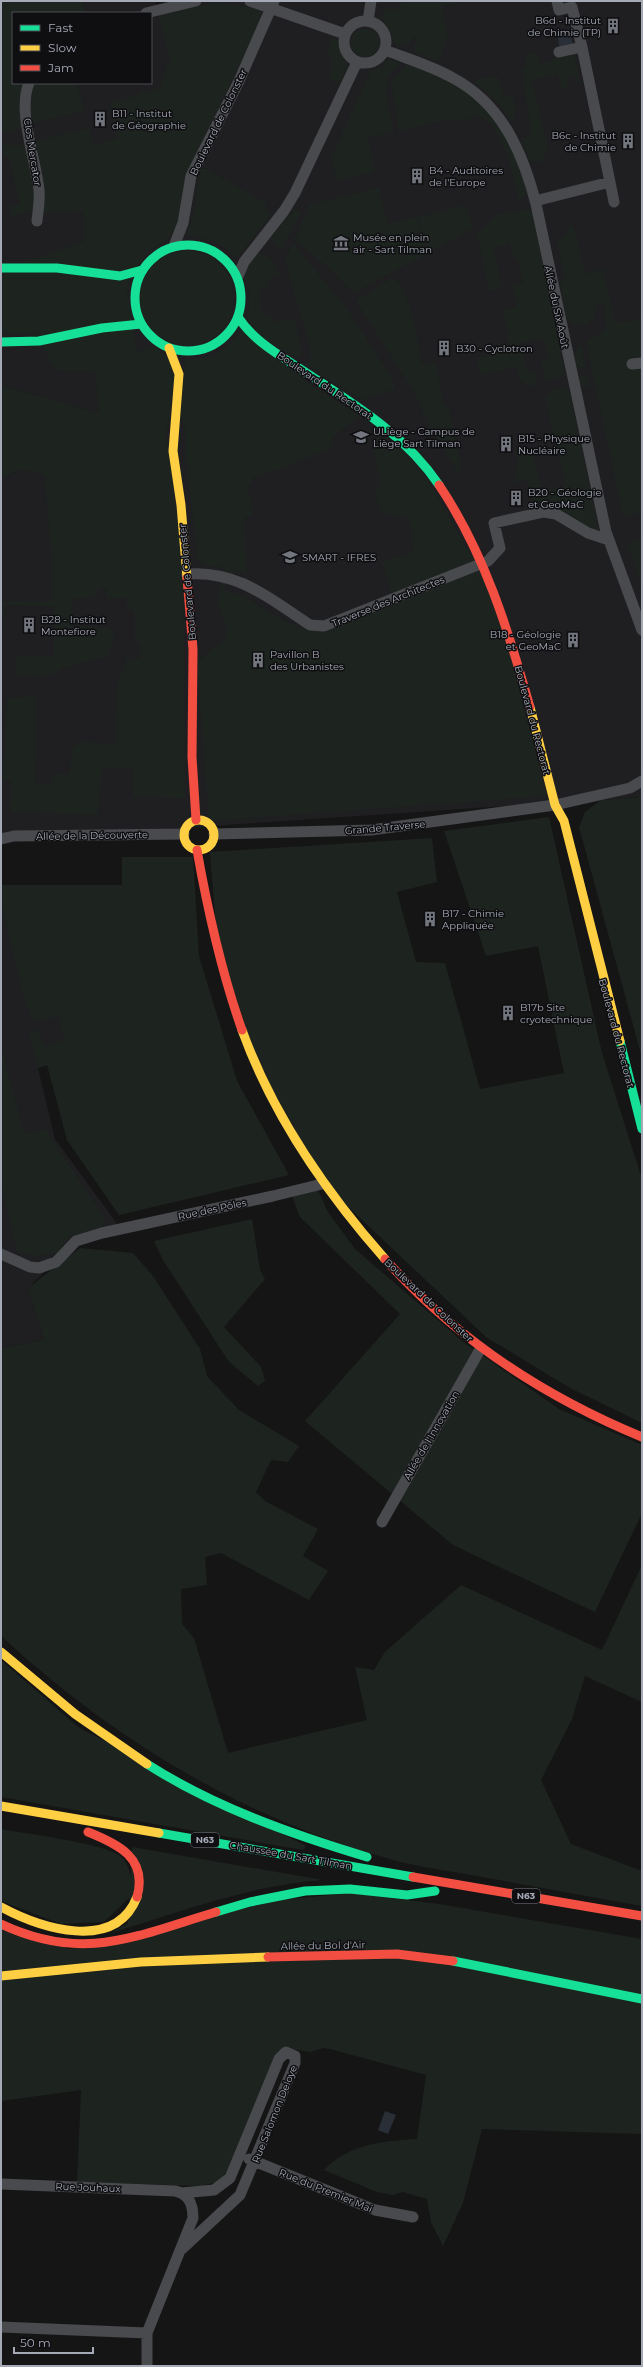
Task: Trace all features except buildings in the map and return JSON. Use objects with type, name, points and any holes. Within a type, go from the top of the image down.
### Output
[{"type":"main road","points":[[193,244],[212,249],[222,256],[238,276],[241,290],[241,304],[238,317],[231,329],[222,339],[210,346],[196,351],[183,351],[169,348],[158,342],[141,324],[136,311],[135,297],[137,283],[142,270],[156,255],[174,246],[193,244]]},
{"type":"main road","points":[[1,268],[58,268],[120,276],[142,270]]},
{"type":"main road","name":"Boulevard du Rectorat","points":[[238,317],[253,337],[368,414],[408,447],[430,471],[452,502],[481,563],[521,676],[555,804],[564,821],[642,1129]]},
{"type":"main road","points":[[1,342],[39,341],[113,326],[141,324]]},
{"type":"main road","name":"Boulevard de Colonster","points":[[169,348],[180,374],[173,451],[187,574],[193,649],[192,757],[196,820]]},
{"type":"main road","points":[[196,820],[207,822],[214,834],[213,839],[207,847],[198,850],[186,843],[184,834],[187,826],[196,820]]},
{"type":"main road","name":"Boulevard de Colonster","points":[[198,850],[210,927],[226,989],[240,1027],[275,1107],[322,1184],[368,1242],[397,1273],[481,1348],[564,1401],[642,1437]]},
{"type":"main road","points":[[1,1652],[89,1725],[146,1762],[210,1798],[327,1845],[392,1865],[409,1876]]},
{"type":"main road","name":"Chaussée du Sart Tilman","points":[[1,1806],[409,1876]]},
{"type":"main road","points":[[1,1907],[33,1922],[72,1931],[99,1929],[124,1918],[132,1908],[138,1894],[138,1870],[129,1854],[120,1847],[85,1832],[126,1839]]},
{"type":"main road","name":"N63","points":[[409,1876],[642,1916]]},
{"type":"main road","points":[[1,1924],[27,1936],[44,1940],[88,1945],[117,1941],[250,1902],[298,1892],[350,1889],[407,1895],[439,1892],[389,1883]]},
{"type":"main road","name":"Allée du Bol d'Air","points":[[1,1976],[141,1962],[319,1955],[397,1954],[436,1958],[642,1999]]},
{"type":"street","points":[[150,12],[196,1]]},
{"type":"street","points":[[250,1],[273,4],[345,34]]},
{"type":"street","points":[[368,21],[371,1]]},
{"type":"street","points":[[557,1],[559,10],[572,7],[582,47],[614,202]]},
{"type":"street","name":"Boulevard de Colonster","points":[[174,246],[183,223],[191,176],[239,81],[273,4]]},
{"type":"street","points":[[368,21],[377,24],[384,31],[386,40],[385,50],[381,57],[374,62],[365,64],[357,62],[350,57],[345,50],[345,34],[355,24],[368,21]]},
{"type":"street","points":[[559,52],[582,47]]},
{"type":"street","name":"Allée du Six Août","points":[[385,50],[455,78],[492,106],[511,136],[526,171],[535,201],[572,379],[609,540],[642,630]]},
{"type":"street","points":[[238,276],[244,262],[284,211],[295,193],[357,62]]},
{"type":"street","name":"Clos Mercator","points":[[29,84],[26,108],[39,191],[37,221]]},
{"type":"street","points":[[535,201],[610,182]]},
{"type":"street","points":[[481,563],[492,558],[500,548],[494,523],[531,513],[544,512],[556,514],[588,533],[609,540]]},
{"type":"street","name":"Traverse des Architectes","points":[[187,574],[208,574],[235,579],[310,625],[318,627],[330,624],[481,563]]},
{"type":"street","points":[[555,804],[630,788],[642,781]]},
{"type":"street","name":"Grande Traverse","points":[[214,834],[371,830],[555,804]]},
{"type":"street","name":"Allée de la Découverte","points":[[1,839],[14,836],[184,834]]},
{"type":"street","name":"Rue des Pôles","points":[[1,1254],[30,1267],[39,1268],[56,1262],[76,1240],[322,1184]]},
{"type":"street","name":"Allée de l'Innovation","points":[[382,1522],[481,1348]]},
{"type":"street","name":"Rue Salomon Deloye","points":[[147,2366],[147,2333],[182,2249],[193,2218],[193,2197],[214,2190],[230,2178],[279,2059],[288,2052],[295,2056],[295,2063],[240,2196],[182,2249]]},
{"type":"street","name":"Rue du Premier Mai","points":[[239,2158],[255,2161],[375,2210],[413,2217]]},
{"type":"street","name":"Rue Jouhaux","points":[[1,2184],[178,2192],[193,2197]]},
{"type":"street","points":[[193,2218],[199,2222],[211,2223]]},
{"type":"street","points":[[1,2326],[147,2333]]},
{"type":"shaded area","points":[[1,1],[83,1],[85,12],[12,12],[12,84],[25,84],[23,127],[7,133],[1,132]]},
{"type":"shaded area","name":"ULiège - Campus de Liège Sart Tilman","points":[[83,1],[155,1],[157,6],[196,1],[250,1],[272,7],[274,1],[642,1],[642,797],[1,840],[1,480],[20,469],[98,413],[1,385],[1,132],[18,129],[29,84],[152,84],[152,12],[85,12]]},
{"type":"shaded area","points":[[402,1],[464,1],[442,6],[448,38],[438,61],[414,52],[417,34],[407,46],[396,45],[382,17],[384,8],[396,11]]},
{"type":"shaded area","points":[[220,3],[256,8],[261,12],[261,21],[187,174],[177,226],[167,240],[147,253],[130,274],[127,291],[137,353],[145,348],[156,348],[168,358],[175,376],[166,438],[173,480],[183,574],[185,798],[133,797],[134,769],[103,768],[97,815],[10,812],[11,781],[3,780],[7,698],[37,696],[35,783],[52,784],[53,774],[69,775],[73,747],[83,742],[115,744],[118,680],[127,659],[141,658],[139,643],[135,641],[135,610],[127,609],[127,598],[106,598],[107,589],[100,588],[93,598],[72,599],[71,626],[114,629],[113,640],[108,656],[62,668],[52,674],[34,676],[16,675],[16,655],[54,656],[54,606],[4,605],[1,643],[1,601],[52,601],[52,567],[45,475],[20,469],[1,480],[1,385],[99,413],[95,371],[56,370],[35,334],[1,334],[1,271],[84,241],[83,211],[43,213],[34,143],[38,140],[89,128],[93,146],[118,138],[109,103],[138,95],[141,91],[145,92],[160,88],[168,63],[171,62],[159,16],[200,5]]},
{"type":"shaded area","points":[[365,29],[375,33],[379,43],[375,53],[365,57],[355,53],[351,43],[355,33]]},
{"type":"shaded area","points":[[570,32],[573,46],[560,49],[557,35]]},
{"type":"shaded area","points":[[333,38],[338,41],[339,48],[348,66],[339,83],[330,80],[331,57],[326,51]]},
{"type":"shaded area","points":[[537,52],[540,64],[553,61],[553,57],[574,53],[580,82],[576,83],[575,77],[566,78],[568,87],[562,88],[558,73],[532,80],[548,150],[543,152],[545,161],[531,162],[521,141],[531,132],[522,68],[527,66],[526,55]]},
{"type":"shaded area","points":[[388,59],[400,63],[387,79],[388,86],[385,90],[394,132],[368,138],[375,172],[337,180],[331,157],[371,71],[383,66]]},
{"type":"shaded area","points":[[407,64],[448,79],[468,91],[481,102],[492,115],[509,144],[528,193],[519,200],[509,158],[494,127],[479,115],[463,121],[445,120],[399,131],[391,81]]},
{"type":"shaded area","points":[[498,77],[504,96],[513,97],[515,111],[514,119],[510,120],[497,101],[474,82],[482,78]]},
{"type":"shaded area","points":[[34,84],[77,84],[84,111],[33,123],[30,110]]},
{"type":"shaded area","points":[[2,145],[26,145],[34,191],[34,211],[1,219],[11,216],[9,206],[20,204],[9,156],[4,157]]},
{"type":"shaded area","points":[[202,167],[265,202],[267,213],[271,215],[237,258],[216,242],[186,235],[192,218]]},
{"type":"shaded area","points":[[379,188],[387,224],[417,217],[427,254],[353,293],[330,269],[295,240],[310,204]]},
{"type":"shaded area","points":[[466,205],[473,228],[428,253],[419,217]]},
{"type":"shaded area","points":[[295,209],[301,212],[281,252],[270,239]]},
{"type":"shaded area","points":[[527,209],[532,211],[565,375],[545,381],[541,362],[549,360],[544,338],[520,343],[528,373],[536,372],[537,384],[529,386],[521,381],[516,367],[481,375],[477,358],[511,351],[503,311],[517,307],[513,286],[523,283],[517,258],[514,258],[509,244],[493,248],[502,288],[489,291],[477,233],[496,215]]},
{"type":"shaded area","points":[[572,221],[585,274],[603,269],[615,323],[642,319],[642,511],[629,516],[623,513],[621,506],[586,342],[606,329],[605,305],[597,303],[595,316],[587,324],[572,324],[566,316],[560,284],[564,278],[557,240],[565,236]]},
{"type":"shaded area","points":[[293,243],[350,313],[395,384],[394,389],[363,400],[306,365],[310,361],[311,351],[285,261]]},
{"type":"shaded area","points":[[187,251],[205,255],[220,265],[230,280],[234,298],[230,316],[220,331],[205,341],[187,345],[169,341],[154,331],[144,316],[140,298],[144,280],[154,265],[169,255]]},
{"type":"shaded area","points":[[258,253],[272,260],[280,274],[273,275],[267,288],[260,289],[262,315],[273,315],[274,322],[294,319],[302,350],[301,355],[296,357],[261,337],[248,320],[249,290],[244,278],[245,269]]},
{"type":"shaded area","points":[[393,277],[399,284],[409,305],[422,364],[436,362],[444,406],[448,405],[462,470],[457,471],[428,423],[411,387],[356,301]]},
{"type":"shaded area","points":[[242,330],[309,384],[360,416],[332,437],[333,447],[280,469],[254,477],[248,487],[253,514],[244,519],[247,575],[236,570],[222,590],[241,596],[286,622],[304,628],[344,619],[394,601],[382,562],[414,552],[408,518],[381,512],[375,494],[380,481],[373,446],[374,440],[379,437],[388,439],[408,457],[428,480],[468,551],[481,563],[499,610],[547,796],[209,821],[197,662],[225,639],[227,630],[217,601],[225,568],[206,565],[198,560],[186,459],[186,431],[180,414],[185,361],[218,353],[229,345]]},
{"type":"shaded area","points":[[581,343],[585,365],[580,369],[575,360],[575,353],[576,349]]},
{"type":"shaded area","points":[[582,375],[588,377],[590,385],[580,387],[578,379]]},
{"type":"shaded area","points":[[568,386],[599,532],[535,509],[527,480],[515,483],[518,458],[516,452],[531,448],[542,492],[566,486],[545,397],[551,391]]},
{"type":"shaded area","points":[[642,539],[642,585],[627,544]]},
{"type":"shaded area","points":[[642,797],[642,1058],[579,827],[585,812],[601,800]]},
{"type":"shaded area","points":[[549,817],[602,1053],[642,1179],[642,1423],[570,1388],[486,1337],[323,1183],[260,1069],[217,940],[210,852],[432,838],[437,882],[397,892],[416,962],[445,963],[480,1089],[564,1073],[538,946],[486,956],[444,831]]},
{"type":"shaded area","points":[[122,857],[193,857],[199,956],[237,1081],[289,1175],[119,1215],[67,1140],[47,1065],[38,1068],[29,1032],[38,1030],[46,1047],[65,1039],[58,1016],[35,1021],[36,1025],[25,1002],[1,904],[1,885],[122,885]]},
{"type":"shaded area","points":[[1,904],[21,980],[108,1047],[38,1068],[55,1139],[121,1229],[76,1241],[28,1288],[44,1340],[1,1348]]},
{"type":"shaded area","points":[[1,1045],[24,1134],[46,1129],[61,1154],[107,1221],[102,1222],[104,1231],[71,1235],[57,1253],[35,1256],[17,1252],[1,1183]]},
{"type":"shaded area","points":[[317,1188],[328,1212],[355,1249],[462,1341],[559,1409],[642,1445],[642,1513],[595,1612],[453,1545],[305,1421],[400,1314],[300,1217],[292,1196]]},
{"type":"shaded area","points":[[252,1219],[260,1270],[265,1279],[224,1327],[261,1367],[265,1381],[258,1386],[229,1362],[163,1260],[154,1241]]},
{"type":"shaded area","points":[[80,1248],[133,1253],[153,1276],[200,1349],[207,1376],[239,1410],[299,1446],[288,1462],[271,1460],[256,1492],[265,1501],[318,1529],[303,1556],[328,1571],[309,1600],[221,1553],[205,1557],[207,1585],[181,1589],[182,1624],[194,1638],[228,1753],[367,1720],[355,1667],[374,1670],[385,1652],[461,1585],[602,1650],[642,1565],[642,1702],[585,1676],[572,1719],[541,1780],[571,1844],[642,1871],[642,1906],[427,1868],[397,1861],[341,1844],[287,1823],[235,1799],[185,1772],[137,1743],[90,1710],[1,1636],[1,1348],[44,1340],[28,1288]]},
{"type":"shaded area","points":[[1,1660],[78,1727],[306,1846],[303,1850],[1,1797]]},
{"type":"shaded area","points":[[1,1829],[81,1843],[111,1851],[120,1856],[127,1864],[130,1874],[131,1896],[104,1922],[61,1924],[1,1901]]},
{"type":"shaded area","points":[[132,1847],[323,1880],[269,1887],[242,1893],[111,1933],[128,1923]]},
{"type":"shaded area","points":[[351,1893],[439,1904],[642,1939],[642,2134],[482,2129],[463,2203],[443,2246],[431,2222],[427,2199],[403,2192],[393,2195],[377,2192],[324,2170],[344,2154],[355,2149],[379,2143],[417,2139],[426,2075],[330,2049],[324,2048],[310,2052],[286,2048],[226,2175],[217,2182],[201,2186],[77,2182],[81,2090],[1,2101],[1,1928],[69,1949],[281,1900]]},
{"type":"shaded area","points":[[385,2111],[396,2115],[388,2134],[378,2130]]},
{"type":"traffic: fast","points":[[188,245],[208,249],[226,260],[237,278],[241,298],[237,318],[226,336],[208,347],[188,351],[168,347],[150,336],[139,318],[135,298],[139,278],[150,260],[168,249],[188,245]]},
{"type":"traffic: fast","points":[[1,268],[57,268],[120,276],[142,270]]},
{"type":"traffic: fast","points":[[238,317],[245,326],[270,349],[380,423],[412,451],[439,485]]},
{"type":"traffic: fast","points":[[1,342],[39,341],[102,328],[141,324]]},
{"type":"traffic: fast","points":[[620,1041],[642,1129]]},
{"type":"traffic: fast","points":[[147,1764],[199,1793],[254,1818],[310,1839],[367,1857]]},
{"type":"traffic: fast","points":[[159,1833],[413,1877]]},
{"type":"traffic: fast","points":[[216,1912],[250,1902],[305,1891],[350,1889],[407,1895],[435,1891]]},
{"type":"traffic: fast","points":[[453,1961],[642,1999]]},
{"type":"traffic: slow","points":[[169,348],[179,374],[173,451],[181,505],[187,578]]},
{"type":"traffic: slow","points":[[530,707],[555,805],[564,821],[620,1041]]},
{"type":"traffic: slow","points":[[199,820],[210,824],[214,835],[210,846],[199,850],[188,846],[184,835],[188,824],[199,820]]},
{"type":"traffic: slow","points":[[242,1030],[269,1092],[303,1151],[342,1207],[385,1259]]},
{"type":"traffic: slow","points":[[1,1652],[75,1714],[147,1764]]},
{"type":"traffic: slow","points":[[1,1806],[159,1833]]},
{"type":"traffic: slow","points":[[1,1907],[17,1915],[55,1928],[75,1931],[95,1930],[112,1925],[126,1914],[137,1897]]},
{"type":"traffic: slow","points":[[1,1976],[141,1962],[268,1957]]},
{"type":"traffic: jam","points":[[439,485],[455,511],[482,564],[513,649],[530,707]]},
{"type":"traffic: jam","points":[[187,578],[193,649],[192,757],[196,820]]},
{"type":"traffic: jam","points":[[197,850],[216,941],[234,1008],[242,1030]]},
{"type":"traffic: jam","points":[[385,1259],[412,1288],[441,1315],[503,1363],[571,1403],[642,1437]]},
{"type":"traffic: jam","points":[[88,1832],[110,1842],[128,1854],[134,1862],[138,1872],[139,1884],[137,1897]]},
{"type":"traffic: jam","points":[[413,1877],[642,1916]]},
{"type":"traffic: jam","points":[[1,1924],[31,1936],[58,1942],[84,1944],[109,1942],[134,1937],[216,1912]]},
{"type":"traffic: jam","points":[[268,1957],[397,1954],[453,1961]]},
{"type":"place","name":"B6d - Institut de Chimie (TP)","points":[[613,26]]},
{"type":"place","name":"B11 - Institut de Géographie","points":[[100,119]]},
{"type":"place","name":"B6c - Institut de Chimie","points":[[628,141]]},
{"type":"place","name":"B4 - Auditoires de l'Europe","points":[[417,176]]},
{"type":"place","name":"Musée en plein air - Sart Tilman","points":[[341,243]]},
{"type":"place","name":"B30 - Cyclotron","points":[[444,348]]},
{"type":"place","name":"ULiège - Campus de Liège Sart Tilman","points":[[361,437]]},
{"type":"place","name":"B15 - Physique Nucléaire","points":[[506,444]]},
{"type":"place","name":"B20 - Géologie et GeoMaC","points":[[516,498]]},
{"type":"place","name":"SMART - IFRES","points":[[290,557]]},
{"type":"place","name":"B28 - Institut Montefiore","points":[[29,625]]},
{"type":"place","name":"B18 - Géologie et GeoMaC","points":[[573,640]]},
{"type":"place","name":"Pavillon B des Urbanistes","points":[[258,660]]},
{"type":"place","name":"B17 - Chimie Appliquée","points":[[430,919]]},
{"type":"place","name":"B17b Site cryotechnique","points":[[508,1013]]}]
